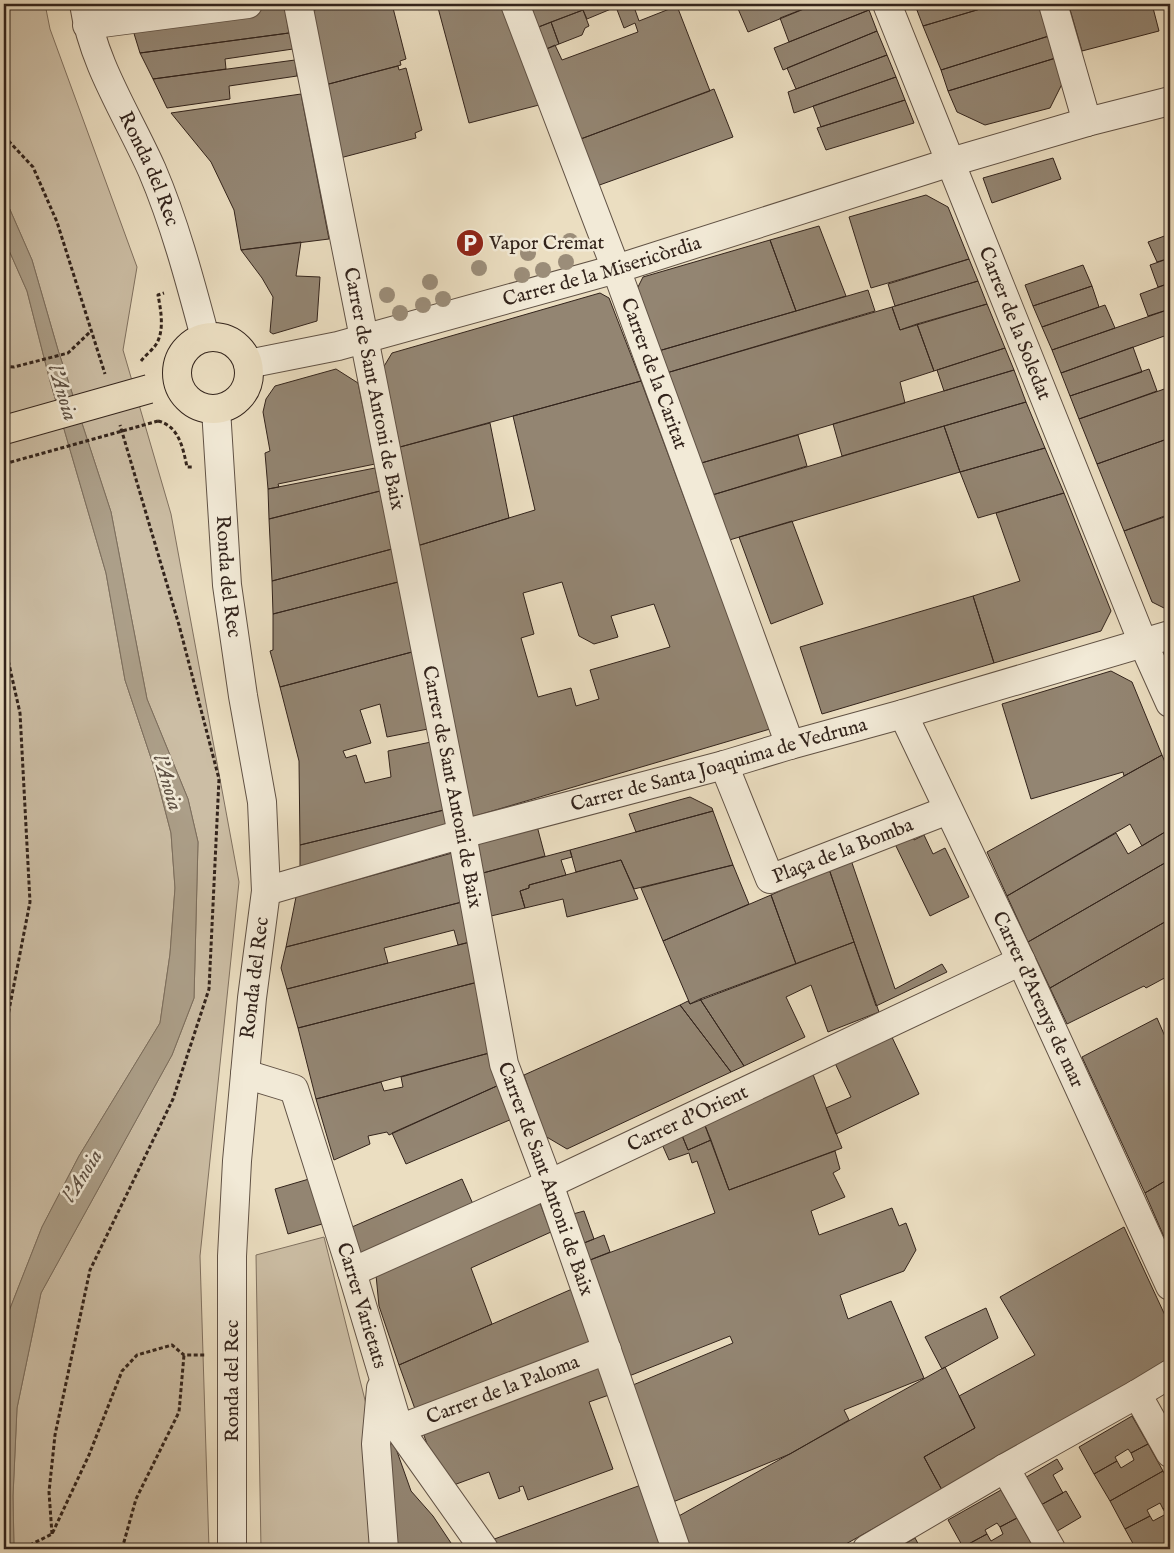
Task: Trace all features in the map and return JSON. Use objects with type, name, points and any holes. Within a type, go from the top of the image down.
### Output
[{"type":"main road","points":[[205,337],[219,337],[232,342],[242,352],[248,364],[247,385],[242,394],[235,401],[216,409],[204,408],[192,402],[183,393],[178,381],[177,372],[182,353],[189,346],[205,337]]},
{"type":"main road","points":[[4,430],[178,381]]},
{"type":"street","points":[[86,14],[248,4]]},
{"type":"street","name":"Carrer de Sant Antoni de Baix","points":[[298,4],[462,834],[504,1064],[608,1350],[676,1549]]},
{"type":"street","name":"Carrer de la Caritat","points":[[515,4],[616,269],[790,745]]},
{"type":"street","name":"Carrer de la Soledat","points":[[887,4],[1143,644],[1170,703]]},
{"type":"street","points":[[1053,4],[1087,122]]},
{"type":"street","name":"Ronda del Rec","points":[[86,14],[108,82],[152,170],[183,254],[205,337]]},
{"type":"street","name":"Carrer de la Misericòrdia","points":[[248,364],[338,346],[616,269],[951,162],[1087,122],[1170,101]]},
{"type":"street","name":"Ronda del Rec","points":[[216,409],[227,585],[262,802],[266,891],[252,998],[236,1161],[232,1256],[232,1549]]},
{"type":"street","name":"Carrer de Santa Joaquima de Vedruna","points":[[266,891],[462,834],[724,765],[1170,635]]},
{"type":"street","name":"Carrer d'Arenys de mar","points":[[903,714],[1021,961],[1170,1286]]},
{"type":"street","name":"Plaça de la Bomba","points":[[724,765],[770,879],[948,810]]},
{"type":"street","name":"Carrer d'Orient","points":[[352,1272],[549,1184],[1021,961]]},
{"type":"street","name":"Carrer Varietats","points":[[244,1074],[294,1089],[383,1372],[398,1428],[484,1549]]},
{"type":"street","name":"Carrer de la Paloma","points":[[398,1428],[608,1350]]},
{"type":"street","points":[[383,1372],[376,1444],[384,1549]]},
{"type":"street","points":[[875,1547],[1006,1468],[1170,1374]]},
{"type":"street","points":[[1137,1394],[1170,1453]]},
{"type":"street","points":[[1006,1468],[1051,1549]]},
{"type":"path","points":[[4,136],[33,167],[57,222],[106,377]]},
{"type":"path","points":[[141,361],[156,345],[160,333],[162,320],[158,295],[191,283]]},
{"type":"path","points":[[4,366],[14,367],[68,353],[92,330]]},
{"type":"path","points":[[4,464],[158,420],[167,423],[175,432],[183,449],[187,467],[220,464]]},
{"type":"path","points":[[52,1534],[49,1492],[55,1434],[90,1270],[172,1099],[209,990],[219,779],[179,625],[120,423]]},
{"type":"path","points":[[4,642],[20,712],[30,902],[4,1036]]},
{"type":"path","points":[[4,1545],[28,1546],[52,1534],[89,1455],[122,1371],[137,1355],[172,1345],[184,1355],[179,1412],[136,1498],[122,1549]]},
{"type":"shaded area","points":[[4,4],[45,4],[50,29],[137,267],[123,350],[171,514],[239,882],[200,1256],[209,1549],[14,1549],[13,1496],[17,1408],[41,1293],[172,1055],[194,998],[198,842],[188,799],[147,699],[111,512],[58,350],[32,260],[4,196]]},
{"type":"shaded area","points":[[4,239],[27,291],[50,381],[106,573],[125,680],[153,764],[171,833],[175,888],[170,954],[160,1023],[79,1156],[42,1227],[4,1324]]},
{"type":"shaded area","points":[[324,1237],[366,1404],[375,1549],[261,1549],[256,1255]]},
{"type":"water","name":"l'Anoia","points":[[4,196],[32,260],[58,350],[111,512],[147,699],[188,799],[198,842],[194,998],[172,1055],[41,1293],[17,1408],[13,1496],[14,1549],[4,1549],[4,1324],[42,1227],[79,1156],[160,1023],[170,954],[175,888],[171,833],[153,764],[125,680],[106,573],[50,381],[27,291],[4,239]]},
{"type":"building","points":[[309,4],[338,4],[310,11]]},
{"type":"building","points":[[338,4],[392,4],[406,59],[400,61],[401,65],[325,85],[310,11]]},
{"type":"building","points":[[437,4],[501,4],[539,105],[469,123]]},
{"type":"building","points":[[527,4],[623,4],[587,19],[583,10],[536,28]]},
{"type":"building","points":[[623,4],[633,4],[639,21],[677,6],[710,91],[578,140],[544,50],[555,45],[562,60],[638,32],[635,23],[624,28],[616,7]]},
{"type":"building","points":[[736,4],[816,4],[748,32]]},
{"type":"building","points":[[816,4],[866,4],[869,10],[789,42],[780,18]]},
{"type":"building","points":[[997,4],[923,26],[915,5]]},
{"type":"building","points":[[997,4],[1043,4],[1052,35],[941,70],[923,26]]},
{"type":"building","points":[[1076,4],[1152,4],[1159,31],[1082,51],[1069,6]]},
{"type":"building","points":[[285,8],[289,33],[140,53],[132,27],[216,12]]},
{"type":"building","points":[[583,10],[589,26],[585,28],[582,35],[559,44],[551,22]]},
{"type":"building","points":[[869,10],[877,31],[783,70],[774,48]]},
{"type":"building","points":[[551,22],[559,44],[544,50],[536,28]]},
{"type":"building","points":[[877,31],[887,55],[796,89],[787,68]]},
{"type":"building","points":[[289,33],[293,49],[225,59],[226,69],[153,79],[140,53]]},
{"type":"building","points":[[1052,35],[1059,57],[948,91],[941,70]]},
{"type":"building","points":[[887,55],[896,77],[794,113],[788,92]]},
{"type":"building","points":[[1059,57],[1065,78],[1050,108],[985,125],[957,112],[948,91]]},
{"type":"building","points":[[295,60],[297,76],[229,86],[230,99],[167,108],[153,79]]},
{"type":"building","points":[[398,66],[399,70],[406,68],[422,130],[415,133],[416,138],[340,158],[325,85]]},
{"type":"building","points":[[896,77],[905,100],[821,127],[813,106]]},
{"type":"building","points":[[714,89],[733,137],[594,187],[578,140]]},
{"type":"building","points":[[301,94],[329,239],[241,250],[234,210],[211,162],[171,113]]},
{"type":"building","points":[[905,100],[914,123],[826,150],[817,128]]},
{"type":"building","points":[[1053,158],[1061,179],[992,203],[983,178]]},
{"type":"building","points":[[926,195],[948,207],[969,259],[871,288],[849,217]]},
{"type":"building","points":[[819,226],[846,296],[796,311],[770,240]]},
{"type":"building","points":[[1170,234],[1170,258],[1157,262],[1148,242]]},
{"type":"building","points":[[770,240],[796,311],[655,352],[634,295],[643,277]]},
{"type":"building","points":[[301,242],[296,276],[320,277],[317,321],[273,334],[270,332],[273,297],[262,278],[241,250]]},
{"type":"building","points":[[1170,258],[1170,283],[1158,287],[1150,265]]},
{"type":"building","points":[[969,259],[978,281],[895,306],[888,284]]},
{"type":"building","points":[[1083,265],[1092,286],[1033,306],[1025,285]]},
{"type":"building","points":[[978,281],[987,304],[900,330],[892,307]]},
{"type":"building","points":[[1170,283],[1170,309],[1148,316],[1140,294]]},
{"type":"building","points":[[1092,286],[1099,307],[1042,327],[1033,306]]},
{"type":"building","points":[[868,290],[875,311],[663,374],[655,352]]},
{"type":"building","points":[[600,293],[609,298],[641,381],[400,447],[383,368],[392,353]]},
{"type":"building","points":[[987,304],[1005,348],[934,371],[917,324]]},
{"type":"building","points":[[1105,305],[1115,328],[1052,350],[1042,327]]},
{"type":"building","points":[[892,307],[900,330],[917,324],[934,371],[900,382],[905,403],[698,464],[663,374]]},
{"type":"building","points":[[1170,309],[1170,334],[1061,373],[1052,350]]},
{"type":"building","points":[[1133,347],[1142,372],[1070,396],[1061,373]]},
{"type":"building","points":[[1005,348],[1014,370],[944,391],[937,370]]},
{"type":"building","points":[[336,369],[358,383],[375,464],[278,484],[279,487],[268,489],[265,453],[270,451],[263,412],[266,399],[275,386]]},
{"type":"building","points":[[1149,369],[1157,391],[1079,419],[1070,396]]},
{"type":"building","points":[[1014,370],[1026,402],[842,456],[833,424]]},
{"type":"building","points":[[641,381],[770,729],[472,817],[417,546],[535,510],[513,416]],"holes":[[[562,582],[579,636],[594,644],[618,637],[611,616],[654,604],[670,647],[590,670],[599,699],[576,706],[571,688],[538,697],[521,638],[534,634],[523,593]]]},
{"type":"building","points":[[1170,387],[1170,438],[1097,464],[1079,419]]},
{"type":"building","points":[[1026,402],[1045,448],[960,472],[944,426]]},
{"type":"building","points":[[490,423],[509,518],[417,546],[400,447]]},
{"type":"building","points":[[944,426],[960,472],[726,541],[709,496]]},
{"type":"building","points":[[798,435],[807,466],[709,496],[698,464]]},
{"type":"building","points":[[1170,438],[1170,514],[1124,531],[1097,464]]},
{"type":"building","points":[[1045,448],[1064,493],[978,518],[960,472]]},
{"type":"building","points":[[375,468],[380,491],[269,519],[268,489]]},
{"type":"building","points":[[380,491],[392,549],[272,581],[269,519]]},
{"type":"building","points":[[1064,493],[1111,611],[1101,631],[994,663],[973,596],[1020,581],[996,513]]},
{"type":"building","points":[[1170,515],[1170,611],[1152,602],[1124,531]]},
{"type":"building","points":[[792,521],[823,604],[771,624],[739,537]]},
{"type":"building","points":[[392,549],[398,582],[273,614],[272,581]]},
{"type":"building","points":[[398,582],[412,652],[280,687],[270,651],[273,650],[273,614]]},
{"type":"building","points":[[973,596],[994,663],[822,714],[800,647]]},
{"type":"building","points":[[412,652],[428,729],[387,737],[380,704],[360,710],[371,743],[343,751],[346,758],[356,755],[365,783],[391,777],[388,751],[431,742],[444,810],[300,845],[299,761],[280,687]]},
{"type":"building","points":[[1111,671],[1132,682],[1162,755],[1124,776],[1123,772],[1031,799],[1002,704]]},
{"type":"building","points":[[1162,755],[1170,774],[1170,829],[1142,846],[1130,824],[1007,896],[987,852]]},
{"type":"building","points":[[690,797],[712,808],[713,811],[636,832],[629,814]]},
{"type":"building","points":[[444,810],[448,826],[300,869],[300,845]]},
{"type":"building","points":[[713,811],[733,865],[634,889],[621,860],[576,872],[570,850]]},
{"type":"building","points":[[537,826],[545,856],[483,873],[476,843]]},
{"type":"building","points":[[1170,829],[1170,860],[1028,942],[1007,896],[1116,833],[1128,854]]},
{"type":"building","points":[[911,834],[914,840],[924,835],[933,854],[945,848],[969,897],[930,916],[894,842]]},
{"type":"building","points":[[570,850],[572,857],[561,860],[566,875],[529,885],[529,888],[520,891],[525,908],[491,916],[483,873]]},
{"type":"building","points":[[452,853],[462,902],[286,947],[296,897]]},
{"type":"building","points":[[621,860],[638,899],[567,917],[563,899],[525,908],[520,891],[529,888],[529,885]]},
{"type":"building","points":[[851,860],[895,989],[942,964],[947,972],[876,1006],[829,869]]},
{"type":"building","points":[[1170,860],[1170,919],[1050,988],[1028,942]]},
{"type":"building","points":[[733,865],[749,904],[663,941],[641,888]]},
{"type":"building","points":[[829,869],[854,942],[796,964],[771,895]]},
{"type":"building","points":[[771,895],[796,964],[690,1004],[663,941]]},
{"type":"building","points":[[462,902],[470,942],[458,945],[454,930],[384,948],[388,963],[287,989],[281,968],[286,947]]},
{"type":"building","points":[[1170,919],[1170,975],[1067,1024],[1050,988]]},
{"type":"building","points":[[470,942],[478,982],[298,1028],[287,989]]},
{"type":"building","points":[[854,942],[879,1012],[828,1032],[811,985],[786,997],[805,1037],[744,1066],[700,999]]},
{"type":"building","points":[[478,982],[493,1052],[316,1099],[298,1028]]},
{"type":"building","points":[[700,999],[744,1066],[731,1072],[680,1005],[688,1001],[690,1004]]},
{"type":"building","points":[[680,1005],[731,1072],[567,1149],[545,1136],[524,1075]]},
{"type":"building","points":[[1157,1018],[1170,1048],[1170,1178],[1145,1193],[1082,1057]]},
{"type":"building","points":[[890,1033],[919,1094],[836,1134],[826,1108],[851,1097],[834,1061]]},
{"type":"building","points":[[493,1052],[499,1085],[389,1135],[387,1132],[368,1136],[370,1144],[334,1160],[316,1099],[381,1082],[384,1091],[403,1087],[401,1077]]},
{"type":"building","points":[[812,1072],[842,1148],[729,1190],[704,1123]]},
{"type":"building","points":[[499,1085],[512,1119],[406,1164],[392,1133]]},
{"type":"building","points":[[704,1123],[711,1140],[688,1150],[681,1133]]},
{"type":"building","points":[[681,1133],[688,1150],[711,1140],[729,1190],[835,1151],[840,1169],[833,1173],[845,1197],[811,1211],[819,1235],[892,1208],[899,1226],[906,1223],[916,1250],[904,1271],[840,1295],[848,1319],[891,1301],[924,1378],[844,1410],[849,1420],[790,1454],[673,1502],[633,1385],[733,1343],[730,1336],[629,1376],[590,1260],[715,1213],[697,1161],[692,1163],[689,1153],[669,1160],[661,1142]]},
{"type":"building","points":[[1170,1178],[1170,1244],[1168,1246],[1145,1193]]},
{"type":"building","points":[[309,1179],[322,1224],[288,1234],[275,1189]]},
{"type":"building","points":[[462,1179],[476,1211],[363,1261],[352,1227]]},
{"type":"building","points":[[538,1198],[551,1232],[471,1268],[492,1324],[399,1365],[379,1306],[376,1275]]},
{"type":"building","points":[[584,1211],[594,1239],[584,1243],[573,1214]]},
{"type":"building","points":[[1124,1227],[1170,1326],[1170,1361],[942,1490],[924,1457],[975,1428],[959,1396],[1035,1355],[1000,1297]]},
{"type":"building","points":[[604,1235],[610,1252],[590,1260],[584,1243]]},
{"type":"building","points":[[572,1289],[591,1342],[415,1409],[399,1365]]},
{"type":"building","points":[[986,1308],[998,1338],[942,1369],[925,1337]]},
{"type":"building","points":[[598,1365],[609,1395],[589,1402],[613,1469],[528,1500],[523,1486],[519,1487],[520,1491],[499,1499],[489,1472],[451,1486],[434,1463],[422,1430]]},
{"type":"building","points":[[945,1367],[975,1428],[924,1457],[942,1490],[837,1549],[689,1549],[677,1517]]},
{"type":"building","points":[[1132,1416],[1148,1444],[1131,1453],[1128,1449],[1115,1457],[1117,1461],[1094,1474],[1079,1447]]},
{"type":"building","points":[[394,1443],[411,1491],[433,1516],[455,1549],[392,1549],[384,1446]]},
{"type":"building","points":[[1148,1444],[1163,1471],[1110,1501],[1094,1474],[1117,1461],[1121,1468],[1134,1460],[1131,1453]]},
{"type":"building","points":[[1057,1459],[1063,1469],[1053,1475],[1063,1493],[1039,1506],[1023,1479]]},
{"type":"building","points":[[1163,1471],[1170,1484],[1170,1505],[1163,1509],[1160,1503],[1147,1510],[1150,1516],[1125,1529],[1110,1501]]},
{"type":"building","points":[[641,1485],[664,1549],[495,1549],[489,1541]]},
{"type":"building","points":[[1001,1490],[1017,1518],[1000,1527],[997,1523],[985,1530],[987,1534],[963,1547],[948,1520]]},
{"type":"building","points":[[1066,1491],[1081,1517],[1054,1533],[1039,1506]]},
{"type":"building","points":[[1170,1505],[1170,1541],[1155,1549],[1136,1549],[1125,1529],[1150,1516],[1153,1521],[1166,1514],[1163,1509]]},
{"type":"building","points":[[1017,1518],[1033,1546],[1027,1549],[964,1549],[963,1547],[987,1534],[991,1541],[1003,1534],[1000,1527]]},
{"type":"building","points":[[915,1538],[921,1549],[896,1549]]},
{"type":"building","points":[[1170,1541],[1170,1549],[1155,1549]]},
{"type":"place","name":"Vapor Cremat","points":[[470,243]]}]
